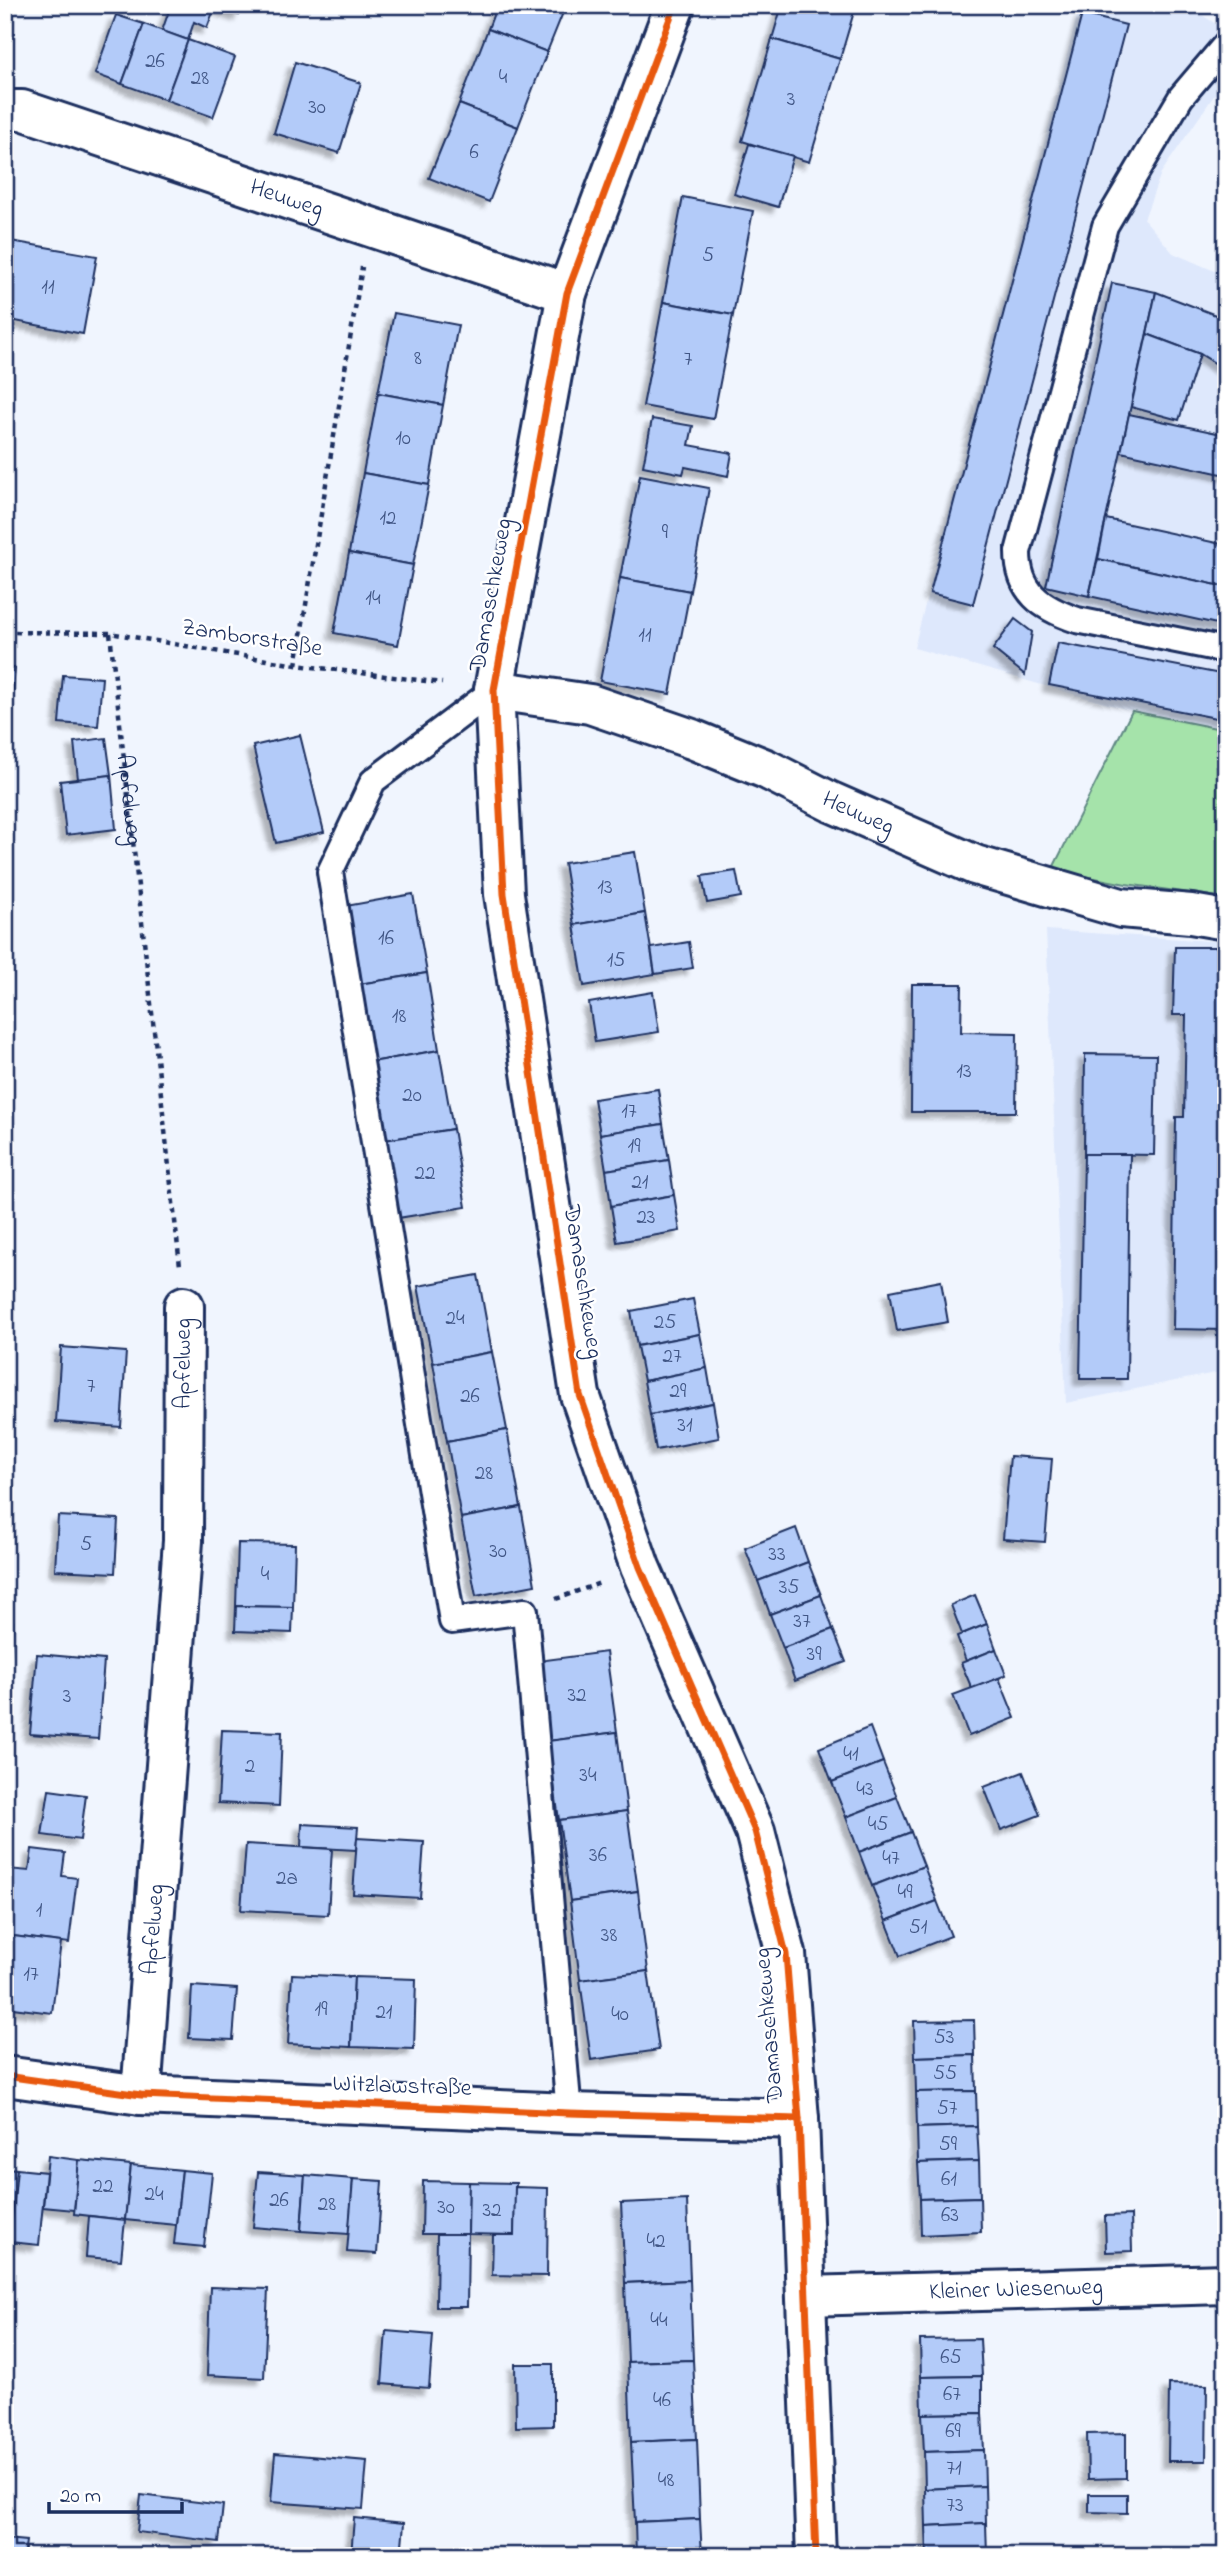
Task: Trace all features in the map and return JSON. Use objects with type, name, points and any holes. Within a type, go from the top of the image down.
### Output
[{"type":"street","name":"Damaschkeweg","points":[[675,5],[567,293],[494,690],[504,894],[580,1395],[640,1567],[755,1831],[786,1954],[799,2119],[816,2556]]},
{"type":"street","name":"Heuweg","points":[[5,110],[22,110],[567,293]]},
{"type":"street","name":"Heuweg","points":[[494,690],[590,704],[692,740],[766,769],[831,802],[975,865],[1121,908],[1226,920]]},
{"type":"street","name":"Apfelweg","points":[[141,2095],[183,1541],[184,1306]]},
{"type":"street","name":"Witzlawstraße","points":[[5,2076],[141,2095],[569,2113],[799,2119]]},
{"type":"street","name":"Kleiner Wiesenweg","points":[[806,2295],[1226,2284]]},
{"type":"lane","points":[[1226,44],[1181,97],[1105,226],[1018,552],[1018,568],[1024,586],[1055,613],[1077,620],[1226,650]]},
{"type":"lane","points":[[494,690],[373,781],[330,872],[452,1621],[525,1611],[569,2113]]},
{"type":"path","points":[[296,665],[368,228]]},
{"type":"path","points":[[525,1611],[640,1567]]},
{"type":"shaded area","points":[[1080,5],[1178,5],[1195,11],[1226,30],[1226,78],[1161,173],[1144,219],[1173,253],[1226,276],[1226,730],[1132,711],[914,648]]},
{"type":"shaded area","points":[[1046,930],[1226,942],[1225,1371],[1066,1403]]},
{"type":"green space","points":[[1132,711],[1226,730],[1226,898],[1052,870]]},
{"type":"building","points":[[171,5],[243,5],[239,15],[215,7],[207,28],[194,22],[188,40],[162,31]]},
{"type":"building","points":[[497,5],[566,5],[547,52],[488,29]]},
{"type":"building","points":[[782,5],[856,5],[840,59],[772,39]]},
{"type":"building","points":[[1082,14],[1126,25],[973,604],[930,593]]},
{"type":"building","points":[[116,15],[144,24],[122,84],[95,74]]},
{"type":"building","points":[[144,24],[188,40],[166,100],[122,84]]},
{"type":"building","points":[[488,29],[547,52],[518,127],[459,104]]},
{"type":"building","points":[[772,39],[840,59],[809,162],[742,141]]},
{"type":"building","points":[[188,40],[235,57],[213,117],[166,100]]},
{"type":"building","points":[[295,62],[361,83],[339,153],[274,133]]},
{"type":"building","points":[[459,104],[518,127],[489,202],[429,178]]},
{"type":"building","points":[[749,144],[793,156],[778,207],[734,194]]},
{"type":"building","points":[[683,197],[753,211],[733,315],[663,302]]},
{"type":"building","points":[[5,240],[97,256],[83,334],[5,319]]},
{"type":"building","points":[[1112,283],[1156,292],[1089,596],[1046,586]]},
{"type":"building","points":[[1156,292],[1226,319],[1226,370],[1200,354],[1147,334]]},
{"type":"building","points":[[663,302],[733,315],[713,419],[643,406]]},
{"type":"building","points":[[394,313],[458,325],[443,405],[378,393]]},
{"type":"building","points":[[1147,334],[1200,354],[1179,420],[1131,407]]},
{"type":"building","points":[[378,393],[443,405],[429,485],[363,473]]},
{"type":"building","points":[[1129,414],[1226,435],[1226,475],[1121,452]]},
{"type":"building","points":[[652,419],[693,426],[689,445],[732,453],[728,476],[685,467],[683,474],[643,466]]},
{"type":"building","points":[[363,473],[429,485],[413,565],[349,553]]},
{"type":"building","points":[[640,475],[709,488],[690,591],[620,578]]},
{"type":"building","points":[[1106,519],[1226,545],[1226,587],[1098,559]]},
{"type":"building","points":[[349,553],[413,565],[398,645],[334,633]]},
{"type":"building","points":[[1098,559],[1226,587],[1226,626],[1089,596]]},
{"type":"building","points":[[620,578],[690,591],[670,694],[600,681]]},
{"type":"building","points":[[1015,619],[1032,632],[1025,675],[993,649]]},
{"type":"building","points":[[1058,643],[1226,675],[1226,720],[1049,685]]},
{"type":"building","points":[[5,667],[15,668],[11,709],[5,709]]},
{"type":"building","points":[[63,675],[102,678],[98,726],[59,723]]},
{"type":"building","points":[[300,735],[324,832],[276,843],[253,746]]},
{"type":"building","points":[[106,738],[111,775],[78,779],[74,742]]},
{"type":"building","points":[[111,775],[116,829],[66,835],[60,781]]},
{"type":"building","points":[[635,852],[645,913],[574,925],[564,863]]},
{"type":"building","points":[[736,871],[741,897],[707,903],[702,876]]},
{"type":"building","points":[[413,894],[427,973],[359,984],[346,906]]},
{"type":"building","points":[[645,913],[655,974],[584,986],[574,925]]},
{"type":"building","points":[[689,942],[693,968],[655,974],[651,948]]},
{"type":"building","points":[[1175,947],[1226,947],[1225,1330],[1173,1329],[1176,1117],[1184,1117],[1186,1015],[1173,1015]]},
{"type":"building","points":[[427,973],[439,1050],[372,1062],[359,984]]},
{"type":"building","points":[[912,984],[962,984],[961,1032],[1017,1033],[1016,1112],[911,1112]]},
{"type":"building","points":[[653,992],[659,1032],[595,1042],[589,1003]]},
{"type":"building","points":[[439,1050],[453,1129],[385,1140],[372,1062]]},
{"type":"building","points":[[1085,1054],[1156,1055],[1154,1155],[1084,1154]]},
{"type":"building","points":[[658,1089],[663,1124],[600,1134],[594,1099]]},
{"type":"building","points":[[663,1124],[669,1160],[606,1170],[600,1134]]},
{"type":"building","points":[[453,1129],[466,1207],[398,1218],[385,1140]]},
{"type":"building","points":[[1084,1154],[1130,1154],[1127,1379],[1080,1379]]},
{"type":"building","points":[[669,1160],[674,1195],[611,1206],[606,1170]]},
{"type":"building","points":[[674,1195],[680,1231],[617,1242],[611,1206]]},
{"type":"building","points":[[478,1275],[492,1352],[433,1363],[418,1286]]},
{"type":"building","points":[[941,1281],[948,1322],[897,1331],[890,1291]]},
{"type":"building","points":[[693,1299],[700,1334],[637,1346],[631,1311]]},
{"type":"building","points":[[700,1334],[707,1368],[644,1381],[637,1346]]},
{"type":"building","points":[[61,1347],[126,1352],[121,1427],[56,1422]]},
{"type":"building","points":[[492,1352],[507,1430],[447,1441],[433,1363]]},
{"type":"building","points":[[707,1368],[713,1403],[650,1415],[644,1381]]},
{"type":"building","points":[[713,1403],[719,1438],[656,1450],[650,1415]]},
{"type":"building","points":[[507,1430],[521,1507],[461,1518],[447,1441]]},
{"type":"building","points":[[1010,1456],[1052,1459],[1045,1542],[1003,1539]]},
{"type":"building","points":[[521,1507],[535,1585],[476,1596],[461,1518]]},
{"type":"building","points":[[58,1516],[118,1519],[115,1573],[55,1570]]},
{"type":"building","points":[[796,1528],[808,1562],[758,1581],[745,1548]]},
{"type":"building","points":[[238,1543],[295,1544],[293,1607],[236,1606]]},
{"type":"building","points":[[808,1562],[821,1595],[770,1614],[758,1581]]},
{"type":"building","points":[[821,1595],[833,1629],[783,1648],[770,1614]]},
{"type":"building","points":[[975,1595],[987,1624],[962,1634],[951,1605]]},
{"type":"building","points":[[236,1606],[293,1607],[292,1633],[235,1631]]},
{"type":"building","points":[[5,1622],[13,1622],[9,1668],[5,1668]]},
{"type":"building","points":[[987,1624],[996,1649],[966,1661],[957,1636]]},
{"type":"building","points":[[833,1629],[846,1662],[795,1681],[783,1648]]},
{"type":"building","points":[[996,1649],[1006,1675],[972,1689],[961,1663]]},
{"type":"building","points":[[606,1652],[617,1732],[548,1741],[538,1661]]},
{"type":"building","points":[[37,1654],[104,1660],[98,1739],[30,1734]]},
{"type":"building","points":[[999,1678],[1015,1718],[969,1736],[953,1695]]},
{"type":"building","points":[[870,1727],[883,1762],[832,1782],[819,1748]]},
{"type":"building","points":[[222,1730],[282,1732],[279,1806],[218,1803]]},
{"type":"building","points":[[617,1732],[627,1811],[559,1820],[548,1741]]},
{"type":"building","points":[[883,1762],[897,1797],[846,1817],[832,1782]]},
{"type":"building","points":[[1023,1772],[1040,1815],[1001,1830],[984,1787]]},
{"type":"building","points":[[49,1790],[86,1795],[80,1840],[42,1835]]},
{"type":"building","points":[[897,1797],[911,1832],[859,1852],[846,1817]]},
{"type":"building","points":[[627,1811],[638,1891],[570,1901],[559,1820]]},
{"type":"building","points":[[302,1824],[358,1827],[356,1850],[301,1847]]},
{"type":"building","points":[[911,1832],[924,1866],[872,1886],[859,1852]]},
{"type":"building","points":[[357,1838],[424,1842],[420,1898],[353,1894]]},
{"type":"building","points":[[246,1844],[332,1849],[328,1915],[241,1910]]},
{"type":"building","points":[[32,1849],[65,1853],[62,1876],[77,1878],[69,1943],[5,1935],[5,1888],[8,1869],[29,1871]]},
{"type":"building","points":[[924,1866],[937,1901],[886,1921],[872,1886]]},
{"type":"building","points":[[638,1891],[648,1971],[580,1980],[570,1901]]},
{"type":"building","points":[[937,1901],[951,1936],[900,1956],[886,1921]]},
{"type":"building","points":[[5,1935],[61,1942],[52,2013],[5,2007]]},
{"type":"building","points":[[648,1971],[659,2050],[591,2060],[580,1980]]},
{"type":"building","points":[[292,1974],[354,1977],[351,2047],[288,2044]]},
{"type":"building","points":[[354,1977],[416,1979],[414,2049],[351,2047]]},
{"type":"building","points":[[192,1986],[237,1989],[233,2040],[189,2038]]},
{"type":"building","points":[[974,2020],[975,2055],[915,2057],[914,2021]]},
{"type":"building","points":[[975,2055],[976,2091],[916,2092],[915,2057]]},
{"type":"building","points":[[976,2091],[977,2126],[917,2128],[916,2092]]},
{"type":"building","points":[[977,2126],[979,2161],[918,2163],[917,2128]]},
{"type":"building","points":[[48,2156],[79,2160],[74,2210],[43,2207]]},
{"type":"building","points":[[79,2160],[131,2165],[125,2220],[74,2214]]},
{"type":"building","points":[[979,2161],[980,2197],[920,2199],[918,2163]]},
{"type":"building","points":[[131,2165],[182,2170],[176,2225],[125,2220]]},
{"type":"building","points":[[5,2168],[17,2169],[12,2223],[5,2222]]},
{"type":"building","points":[[17,2169],[46,2172],[39,2245],[10,2242]]},
{"type":"building","points":[[182,2170],[212,2173],[204,2247],[174,2244]]},
{"type":"building","points":[[258,2172],[305,2175],[301,2231],[253,2227]]},
{"type":"building","points":[[305,2175],[353,2179],[349,2234],[301,2231]]},
{"type":"building","points":[[353,2179],[382,2181],[377,2254],[347,2252]]},
{"type":"building","points":[[423,2181],[469,2182],[468,2234],[422,2234]]},
{"type":"building","points":[[469,2182],[516,2183],[514,2235],[468,2234]]},
{"type":"building","points":[[515,2187],[548,2188],[547,2276],[492,2275],[493,2235],[514,2235]]},
{"type":"building","points":[[980,2197],[981,2232],[921,2235],[920,2199]]},
{"type":"building","points":[[687,2200],[690,2280],[625,2283],[621,2203]]},
{"type":"building","points":[[1131,2215],[1132,2251],[1106,2252],[1105,2216]]},
{"type":"building","points":[[89,2216],[125,2220],[121,2260],[86,2257]]},
{"type":"building","points":[[437,2234],[468,2234],[467,2307],[436,2307]]},
{"type":"building","points":[[690,2280],[693,2360],[628,2362],[625,2283]]},
{"type":"building","points":[[210,2287],[268,2289],[264,2378],[207,2375]]},
{"type":"building","points":[[386,2331],[433,2335],[429,2388],[382,2384]]},
{"type":"building","points":[[980,2339],[982,2376],[921,2377],[920,2340]]},
{"type":"building","points":[[693,2360],[697,2439],[631,2442],[628,2362]]},
{"type":"building","points":[[515,2364],[553,2364],[553,2426],[516,2427]]},
{"type":"building","points":[[982,2376],[982,2413],[922,2414],[921,2377]]},
{"type":"building","points":[[1169,2384],[1207,2385],[1206,2461],[1168,2461]]},
{"type":"building","points":[[982,2413],[984,2450],[924,2452],[922,2414]]},
{"type":"building","points":[[1126,2433],[1126,2478],[1088,2479],[1087,2434]]},
{"type":"building","points":[[697,2439],[700,2519],[635,2522],[631,2442]]},
{"type":"building","points":[[984,2450],[985,2486],[925,2489],[924,2452]]},
{"type":"building","points":[[275,2453],[367,2461],[363,2509],[271,2502]]},
{"type":"building","points":[[985,2486],[986,2523],[926,2526],[925,2489]]},
{"type":"building","points":[[1089,2494],[1127,2494],[1127,2513],[1089,2512]]},
{"type":"building","points":[[141,2495],[223,2505],[219,2542],[137,2532]]},
{"type":"building","points":[[354,2518],[404,2523],[401,2556],[351,2556]]},
{"type":"building","points":[[700,2519],[702,2556],[636,2556],[635,2522]]},
{"type":"building","points":[[986,2523],[987,2556],[927,2556],[926,2526]]},
{"type":"building","points":[[5,2539],[26,2541],[24,2556],[5,2556]]},
{"type":"cycle path","points":[[675,5],[567,293],[494,690],[504,894],[580,1395],[640,1567],[755,1831],[786,1954],[799,2119],[816,2556]]},
{"type":"cycle path","points":[[5,2076],[141,2095],[569,2113],[799,2119]]}]
